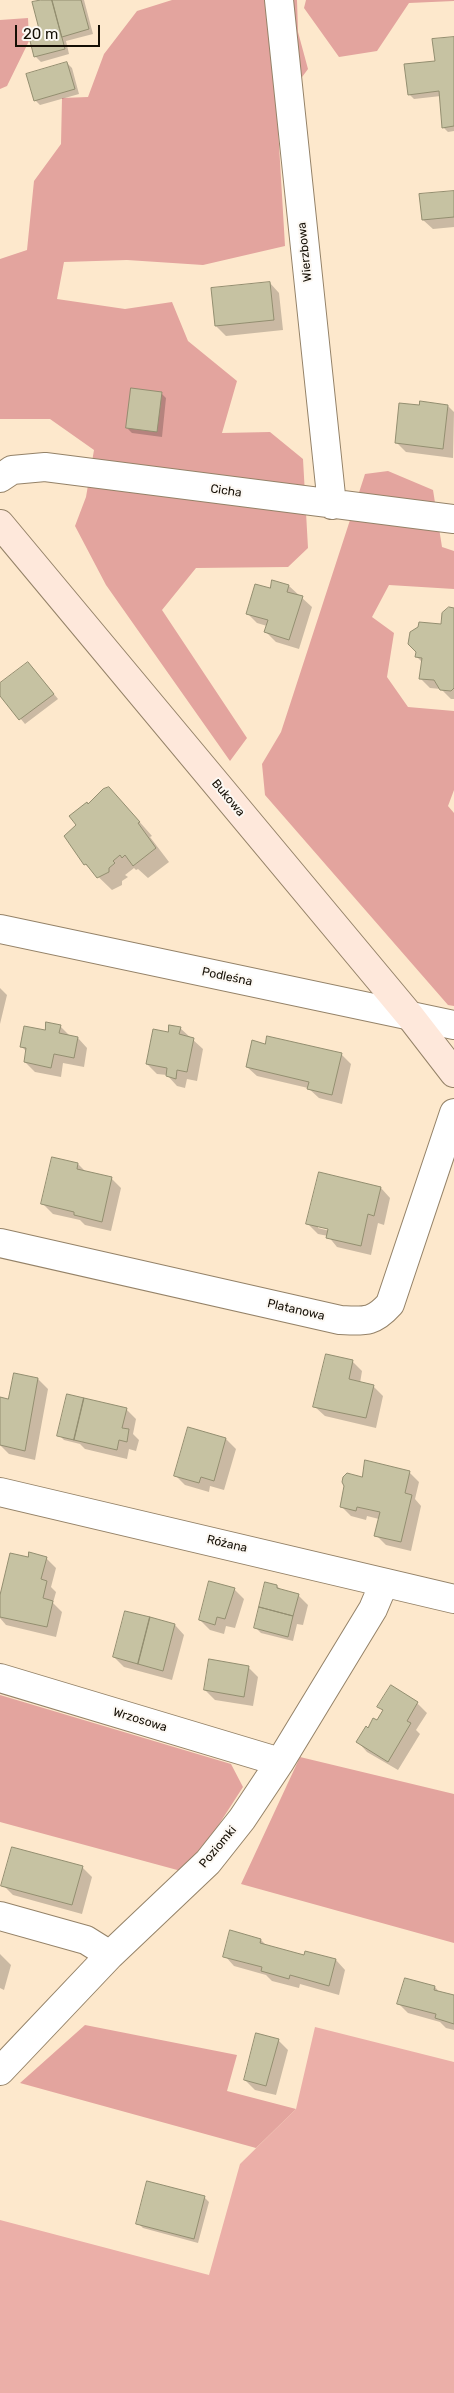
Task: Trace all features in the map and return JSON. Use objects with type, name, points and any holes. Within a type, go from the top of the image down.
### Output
[{"type":"street","name":"Wierzbowa","points":[[279,0],[332,505]]},
{"type":"street","name":"Cicha","points":[[0,478],[12,470],[45,467],[454,519]]},
{"type":"street","name":"Bukowa","points":[[0,524],[410,1016],[454,1073]]},
{"type":"street","name":"Podleśna","points":[[0,929],[454,1025]]},
{"type":"street","name":"Platanowa","points":[[0,1243],[340,1320],[368,1321],[380,1316],[390,1304],[454,1113]]},
{"type":"street","name":"Różana","points":[[0,1492],[263,1552],[454,1599]]},
{"type":"street","name":"Poziomki","points":[[0,2071],[110,1955],[208,1862],[242,1819],[280,1762],[373,1609],[384,1583]]},
{"type":"street","name":"Wrzosowa","points":[[0,1678],[280,1762]]},
{"type":"street","points":[[0,1916],[86,1940],[110,1955]]},
{"type":"shaded area","points":[[172,0],[297,0],[298,32],[308,69],[277,111],[285,246],[203,265],[127,260],[64,262],[57,299],[125,309],[172,302],[188,341],[237,381],[222,433],[270,432],[303,459],[308,548],[288,567],[196,568],[162,610],[247,738],[230,761],[106,585],[75,526],[86,497],[94,450],[50,419],[0,419],[0,259],[27,250],[34,181],[61,144],[62,98],[88,97],[104,54],[137,11]]},
{"type":"shaded area","points":[[306,0],[454,1],[409,3],[377,51],[339,57],[304,8]]},
{"type":"shaded area","points":[[28,18],[29,41],[7,86],[0,89],[0,20]]},
{"type":"shaded area","points":[[388,471],[433,490],[442,547],[454,551],[454,589],[389,585],[372,617],[394,633],[387,677],[408,707],[454,711],[454,790],[448,806],[454,813],[454,1006],[448,1005],[265,795],[262,764],[281,732],[365,474]]},
{"type":"shaded area","points":[[0,1695],[231,1764],[243,1787],[214,1832],[181,1871],[0,1822]]},
{"type":"shaded area","points":[[300,1757],[454,1794],[454,1943],[241,1884]]},
{"type":"shaded area","points":[[85,2025],[237,2055],[227,2091],[296,2109],[256,2148],[20,2083]]},
{"type":"shaded area","points":[[315,2027],[454,2062],[454,2393],[0,2393],[0,2220],[209,2275],[240,2164],[296,2109]]},
{"type":"building","points":[[52,0],[65,49],[34,57],[28,33],[39,29],[32,2]]},
{"type":"building","points":[[52,0],[81,0],[89,29],[62,37]]},
{"type":"building","points":[[454,37],[454,126],[442,128],[439,91],[408,95],[404,64],[435,61],[432,39]]},
{"type":"building","points":[[67,62],[75,89],[34,101],[26,74]]},
{"type":"building","points":[[454,191],[454,217],[422,220],[419,194]]},
{"type":"building","points":[[270,282],[274,320],[215,326],[211,288]]},
{"type":"building","points":[[131,388],[162,392],[157,432],[126,428]]},
{"type":"building","points":[[420,401],[448,405],[443,449],[395,443],[399,403],[419,405]]},
{"type":"building","points":[[272,580],[289,585],[287,592],[303,596],[289,640],[264,632],[268,620],[246,614],[255,584],[270,588]]},
{"type":"building","points":[[449,607],[454,608],[454,688],[451,691],[440,690],[434,680],[419,679],[422,658],[415,657],[416,652],[408,644],[410,632],[418,627],[419,622],[441,624],[442,613]]},
{"type":"building","points":[[28,662],[54,694],[19,720],[0,696],[0,683]]},
{"type":"building","points":[[109,787],[140,822],[138,823],[156,848],[133,866],[125,855],[122,858],[120,855],[113,861],[115,863],[109,868],[109,872],[97,878],[86,864],[84,865],[64,836],[76,825],[69,816],[87,802],[88,804],[103,789]]},
{"type":"building","points":[[46,1022],[61,1025],[59,1033],[78,1037],[74,1058],[54,1054],[51,1068],[24,1062],[26,1048],[20,1047],[24,1026],[45,1030]]},
{"type":"building","points":[[169,1025],[181,1027],[179,1034],[194,1038],[187,1072],[177,1070],[176,1079],[166,1076],[167,1068],[146,1064],[153,1029],[168,1032]]},
{"type":"building","points":[[267,1036],[342,1053],[332,1095],[307,1089],[309,1082],[246,1067],[252,1040],[265,1044]]},
{"type":"building","points":[[52,1157],[78,1163],[77,1169],[112,1177],[102,1222],[74,1215],[74,1212],[41,1204]]},
{"type":"building","points":[[319,1172],[381,1187],[374,1216],[368,1214],[361,1246],[326,1238],[328,1229],[306,1224]]},
{"type":"building","points":[[326,1354],[353,1360],[349,1379],[374,1385],[366,1418],[313,1407]]},
{"type":"building","points":[[14,1373],[38,1378],[25,1451],[0,1445],[0,1397],[8,1399]]},
{"type":"building","points":[[67,1394],[84,1398],[74,1440],[57,1436]]},
{"type":"building","points":[[84,1398],[127,1408],[122,1428],[129,1429],[127,1442],[119,1440],[117,1450],[74,1440]]},
{"type":"building","points":[[188,1427],[226,1438],[214,1481],[201,1477],[199,1483],[174,1476]]},
{"type":"building","points":[[365,1460],[410,1471],[405,1493],[412,1495],[401,1542],[374,1536],[380,1512],[357,1507],[356,1511],[340,1507],[344,1486],[342,1482],[343,1477],[347,1473],[362,1477]]},
{"type":"building","points":[[29,1552],[47,1557],[41,1579],[47,1581],[43,1598],[53,1601],[47,1627],[0,1617],[0,1595],[10,1553],[28,1557]]},
{"type":"building","points":[[209,1581],[235,1588],[225,1619],[217,1617],[215,1625],[199,1620]]},
{"type":"building","points":[[265,1582],[277,1585],[277,1588],[299,1594],[293,1616],[259,1607]]},
{"type":"building","points":[[259,1607],[293,1616],[288,1637],[254,1628]]},
{"type":"building","points":[[125,1611],[150,1617],[138,1664],[113,1657]]},
{"type":"building","points":[[150,1617],[175,1624],[163,1671],[138,1664]]},
{"type":"building","points":[[209,1659],[249,1666],[244,1697],[204,1690]]},
{"type":"building","points":[[391,1685],[418,1702],[407,1721],[411,1723],[388,1762],[356,1742],[366,1726],[368,1728],[373,1718],[377,1720],[383,1710],[377,1707]]},
{"type":"building","points":[[12,1847],[83,1866],[72,1905],[1,1886]]},
{"type":"building","points":[[230,1930],[261,1939],[260,1943],[304,1955],[305,1951],[336,1959],[329,1986],[290,1975],[289,1979],[261,1971],[262,1967],[223,1957]]},
{"type":"building","points":[[405,1978],[435,1986],[434,1990],[454,1995],[454,2024],[435,2018],[436,2014],[397,2004]]},
{"type":"building","points":[[256,2033],[279,2039],[266,2086],[244,2080]]},
{"type":"building","points":[[147,2181],[205,2196],[194,2239],[136,2224]]}]
